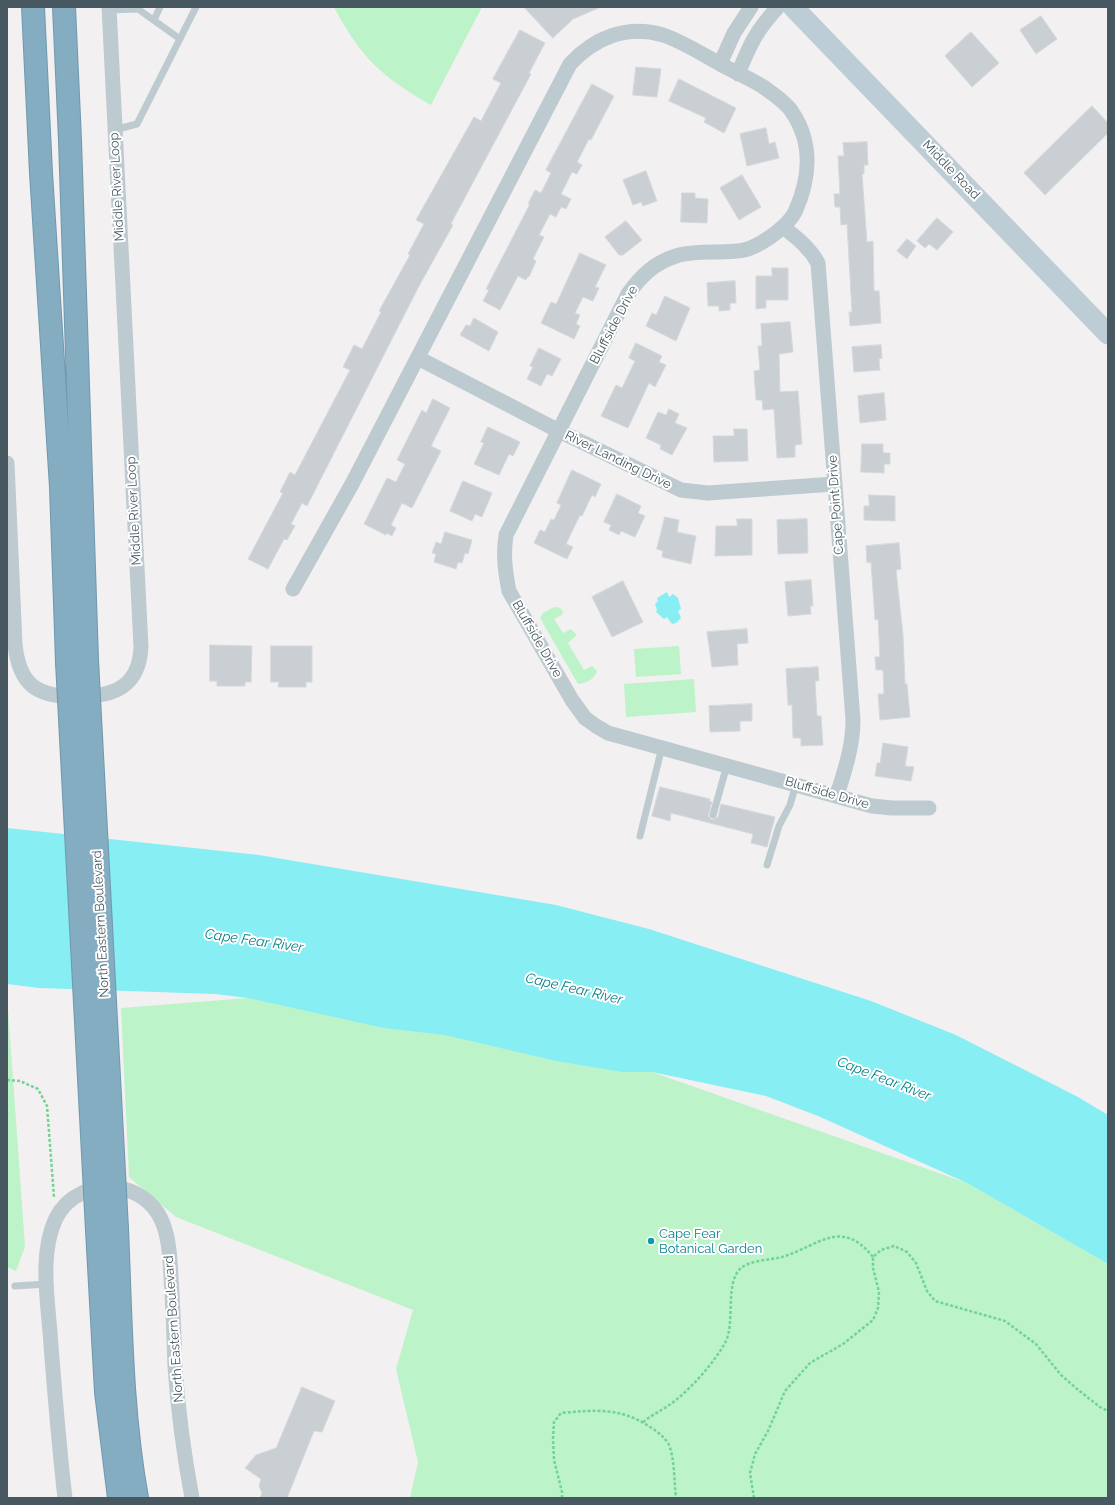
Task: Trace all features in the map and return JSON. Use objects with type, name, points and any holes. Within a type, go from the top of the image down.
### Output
[{"type":"highway","points":[[33,7],[61,487],[77,661]]},
{"type":"highway","points":[[64,7],[70,148],[77,661]]},
{"type":"highway","name":"North Eastern Boulevard","points":[[77,661],[107,1230],[108,1406],[119,1498]]},
{"type":"highway","name":"North Eastern Boulevard","points":[[107,1230],[124,1397],[137,1498]]},
{"type":"main road","name":"Middle Road","points":[[793,7],[1108,334]]},
{"type":"street","points":[[720,64],[734,33],[751,7]]},
{"type":"street","points":[[738,74],[750,44],[760,27],[778,7]]},
{"type":"street","name":"Middle River Loop","points":[[7,463],[15,644],[20,669],[32,686],[52,696],[93,696],[114,692],[134,674],[139,664],[141,647],[109,8]]},
{"type":"street","name":"Bluffside Drive","points":[[293,589],[352,484],[570,64],[580,53],[603,39],[630,32],[643,32],[663,36],[764,87],[792,110],[804,135],[808,159],[806,180],[794,214],[783,227],[764,242],[747,249],[677,255],[658,263],[642,276],[628,294],[506,535],[504,552],[505,572],[509,591],[572,700],[585,718],[608,733],[837,795],[872,806],[892,808],[929,808]]},
{"type":"street","name":"Cape Point Drive","points":[[783,227],[813,253],[818,263],[853,737],[837,795]]},
{"type":"street","name":"River Landing Drive","points":[[418,358],[559,431],[681,490],[708,493],[834,484]]},
{"type":"street","name":"North Eastern Boulevard","points":[[65,1498],[58,1432],[47,1284],[49,1242],[55,1220],[68,1202],[80,1194],[92,1189],[111,1187],[129,1190],[138,1194],[152,1205],[161,1219],[166,1236],[170,1260],[178,1394],[192,1498]]},
{"type":"lane","points":[[154,20],[160,7]]},
{"type":"lane","points":[[114,130],[137,124],[196,7]]},
{"type":"lane","points":[[109,8],[138,8],[180,39]]},
{"type":"lane","points":[[640,836],[662,747]]},
{"type":"lane","points":[[713,815],[727,765]]},
{"type":"lane","points":[[768,865],[779,826],[790,805],[796,784]]},
{"type":"lane","points":[[15,1286],[47,1284]]},
{"type":"path","points":[[7,1080],[20,1081],[38,1089],[47,1106],[55,1220]]},
{"type":"path","points":[[643,1422],[677,1399],[692,1385],[726,1342],[729,1329],[735,1276],[742,1267],[754,1262],[789,1255],[832,1236],[851,1238],[863,1244],[873,1257],[873,1268],[879,1292],[878,1308],[873,1320],[843,1344],[810,1363],[785,1391],[768,1431],[755,1454],[750,1473],[754,1498]]},
{"type":"path","points":[[873,1257],[881,1250],[894,1246],[907,1252],[916,1263],[927,1291],[935,1301],[1005,1321],[1036,1344],[1061,1375],[1077,1389],[1100,1407],[1108,1411]]},
{"type":"path","points":[[562,1498],[562,1492],[554,1460],[554,1422],[561,1413],[591,1410],[613,1411],[643,1422],[659,1432],[668,1444],[671,1456],[676,1498]]},
{"type":"green space","points":[[334,7],[482,7],[431,105],[399,85],[374,65],[353,40]]},
{"type":"green space","points":[[554,607],[560,608],[563,611],[562,615],[554,619],[563,633],[571,629],[577,635],[568,643],[584,670],[592,666],[597,671],[592,679],[587,682],[578,684],[540,618],[543,613]]},
{"type":"green space","points":[[679,646],[681,674],[636,677],[634,649]]},
{"type":"green space","points":[[694,679],[696,712],[626,717],[624,684]]},
{"type":"green space","points":[[7,995],[25,1247],[16,1271],[7,1267]]},
{"type":"green space","name":"Cape Fear Botanical Garden","points":[[248,998],[652,1072],[967,1183],[1108,1264],[1108,1498],[410,1498],[418,1462],[396,1369],[413,1310],[176,1217],[129,1177],[121,1008]]},
{"type":"water","points":[[667,592],[669,597],[673,594],[678,598],[681,609],[678,611],[681,618],[676,623],[672,624],[667,617],[664,619],[656,612],[657,610],[655,604],[658,601],[657,598]]},
{"type":"water","name":"Cape Fear River","points":[[7,828],[259,855],[556,905],[649,929],[871,1001],[956,1035],[1078,1097],[1108,1115],[1108,1264],[967,1183],[818,1116],[766,1096],[652,1072],[622,1072],[556,1061],[445,1035],[384,1028],[248,998],[215,994],[39,988],[7,984]]},
{"type":"building","points":[[524,7],[601,7],[573,19],[553,38]]},
{"type":"building","points":[[1041,16],[1057,39],[1036,54],[1020,30]]},
{"type":"building","points":[[520,30],[545,43],[529,73],[531,74],[455,216],[451,224],[453,225],[419,286],[307,506],[302,503],[291,524],[295,526],[287,540],[284,539],[268,569],[248,559],[283,493],[280,492],[290,472],[295,475],[350,370],[343,367],[354,345],[362,349],[381,312],[379,311],[410,255],[408,254],[424,224],[416,220],[474,117],[481,121],[501,83],[493,79]]},
{"type":"building","points":[[971,32],[999,63],[972,87],[945,56]]},
{"type":"building","points":[[636,67],[661,69],[657,97],[633,95]]},
{"type":"building","points":[[679,79],[736,108],[724,133],[704,122],[706,118],[669,101]]},
{"type":"building","points":[[592,84],[614,96],[591,140],[589,139],[577,162],[582,165],[577,174],[572,172],[561,194],[571,199],[566,209],[561,207],[556,217],[550,214],[539,235],[544,237],[533,259],[536,261],[529,277],[528,276],[526,280],[518,276],[500,310],[483,301],[489,290],[486,289],[530,204],[528,204],[535,190],[541,193],[551,173],[546,170]]},
{"type":"building","points":[[1092,106],[1108,123],[1108,133],[1045,195],[1024,173]]},
{"type":"building","points":[[766,128],[769,144],[775,142],[779,158],[747,166],[740,134]]},
{"type":"building","points":[[867,142],[868,165],[864,165],[864,174],[862,174],[867,242],[873,241],[874,291],[879,291],[881,323],[850,326],[849,312],[852,312],[847,224],[841,225],[840,207],[835,207],[834,194],[840,194],[838,156],[844,156],[843,143]]},
{"type":"building","points":[[646,171],[657,201],[643,206],[641,202],[633,205],[623,180]]},
{"type":"building","points":[[742,175],[761,207],[739,220],[720,188]]},
{"type":"building","points":[[682,193],[695,193],[695,198],[708,199],[707,223],[681,222]]},
{"type":"building","points":[[937,218],[953,232],[937,250],[929,244],[925,248],[917,241]]},
{"type":"building","points":[[626,221],[642,240],[623,255],[619,255],[605,237]]},
{"type":"building","points":[[907,239],[916,246],[907,259],[897,251]]},
{"type":"building","points":[[580,253],[606,265],[595,287],[599,288],[593,301],[583,297],[575,313],[580,315],[576,324],[580,326],[574,339],[541,323],[551,302],[556,304]]},
{"type":"building","points":[[772,268],[788,268],[788,300],[766,300],[766,308],[756,309],[756,276],[772,276]]},
{"type":"building","points":[[735,281],[736,303],[730,303],[730,310],[719,311],[719,306],[708,306],[707,283]]},
{"type":"building","points":[[665,296],[690,308],[676,341],[646,326],[652,313],[656,315]]},
{"type":"building","points":[[474,318],[498,332],[489,351],[460,335],[466,325],[470,326]]},
{"type":"building","points":[[790,322],[793,352],[779,354],[780,392],[798,391],[802,444],[795,445],[795,457],[777,458],[774,409],[763,410],[762,400],[756,400],[754,371],[760,370],[758,346],[762,346],[761,324]]},
{"type":"building","points":[[636,343],[662,356],[659,362],[666,365],[655,387],[649,383],[628,428],[601,416],[616,385],[622,388],[635,361],[629,358]]},
{"type":"building","points":[[881,345],[882,358],[879,359],[880,370],[854,372],[852,347]]},
{"type":"building","points":[[539,348],[561,359],[552,376],[547,374],[541,386],[527,379],[533,367],[530,366]]},
{"type":"building","points":[[884,393],[886,420],[860,423],[858,396]]},
{"type":"building","points":[[433,399],[450,408],[431,446],[441,451],[412,508],[402,503],[391,525],[396,528],[392,536],[387,533],[386,535],[364,524],[387,478],[396,482],[405,464],[397,460],[422,410],[426,413]]},
{"type":"building","points":[[669,409],[679,414],[675,423],[687,428],[672,455],[660,449],[661,445],[646,438],[658,412],[666,415]]},
{"type":"building","points":[[488,427],[520,442],[513,456],[509,454],[499,475],[474,464],[484,443],[481,442]]},
{"type":"building","points":[[734,429],[747,429],[748,461],[714,462],[713,436],[734,436]]},
{"type":"building","points":[[862,444],[883,444],[883,453],[890,453],[890,464],[884,464],[884,473],[861,472]]},
{"type":"building","points":[[572,470],[601,484],[595,497],[592,495],[582,516],[580,515],[566,544],[573,547],[567,559],[534,543],[540,530],[545,532],[551,519],[554,520],[561,505],[557,503]]},
{"type":"building","points":[[463,481],[492,493],[482,517],[475,514],[472,521],[450,511]]},
{"type":"building","points":[[617,494],[641,506],[638,513],[645,516],[635,537],[621,531],[619,535],[609,530],[611,525],[604,522]]},
{"type":"building","points":[[869,495],[895,496],[895,521],[864,520],[864,506],[869,506]]},
{"type":"building","points":[[665,517],[679,520],[677,532],[696,536],[691,564],[662,557],[663,551],[657,549]]},
{"type":"building","points":[[737,519],[752,519],[752,555],[715,556],[716,526],[737,526]]},
{"type":"building","points":[[807,519],[808,553],[778,554],[777,520]]},
{"type":"building","points":[[445,532],[472,540],[468,554],[465,553],[462,563],[458,562],[456,569],[434,562],[436,554],[432,553],[436,542],[441,544]]},
{"type":"building","points":[[899,543],[901,569],[896,570],[903,635],[905,684],[907,684],[910,717],[880,720],[878,694],[884,694],[883,670],[876,670],[875,657],[880,657],[878,619],[875,620],[871,562],[867,563],[866,546]]},
{"type":"building","points":[[811,580],[813,606],[810,606],[811,614],[788,616],[785,582]]},
{"type":"building","points":[[623,581],[643,622],[612,637],[592,597]]},
{"type":"building","points":[[747,629],[748,643],[737,644],[738,665],[712,667],[707,632]]},
{"type":"building","points":[[210,645],[252,646],[251,682],[245,682],[245,686],[217,686],[217,681],[210,681]]},
{"type":"building","points":[[271,646],[312,646],[312,682],[306,682],[306,687],[278,687],[279,682],[271,682]]},
{"type":"building","points":[[818,667],[819,681],[815,681],[817,716],[821,716],[823,745],[801,746],[801,738],[793,738],[792,705],[788,705],[786,669]]},
{"type":"building","points":[[752,704],[752,721],[740,721],[740,731],[710,732],[709,706]]},
{"type":"building","points":[[883,743],[908,747],[905,766],[914,767],[911,781],[875,776],[877,763],[880,763]]},
{"type":"building","points":[[660,787],[710,799],[709,801],[712,802],[708,816],[712,820],[718,817],[721,804],[775,817],[767,847],[751,843],[753,834],[671,813],[670,821],[652,816]]},
{"type":"building","points":[[302,1387],[335,1401],[322,1432],[314,1431],[287,1498],[260,1498],[262,1493],[259,1486],[261,1479],[245,1468],[256,1455],[276,1448]]},
{"type":"place","name":"Cape Fear Botanical Garden","points":[[651,1241]]}]
